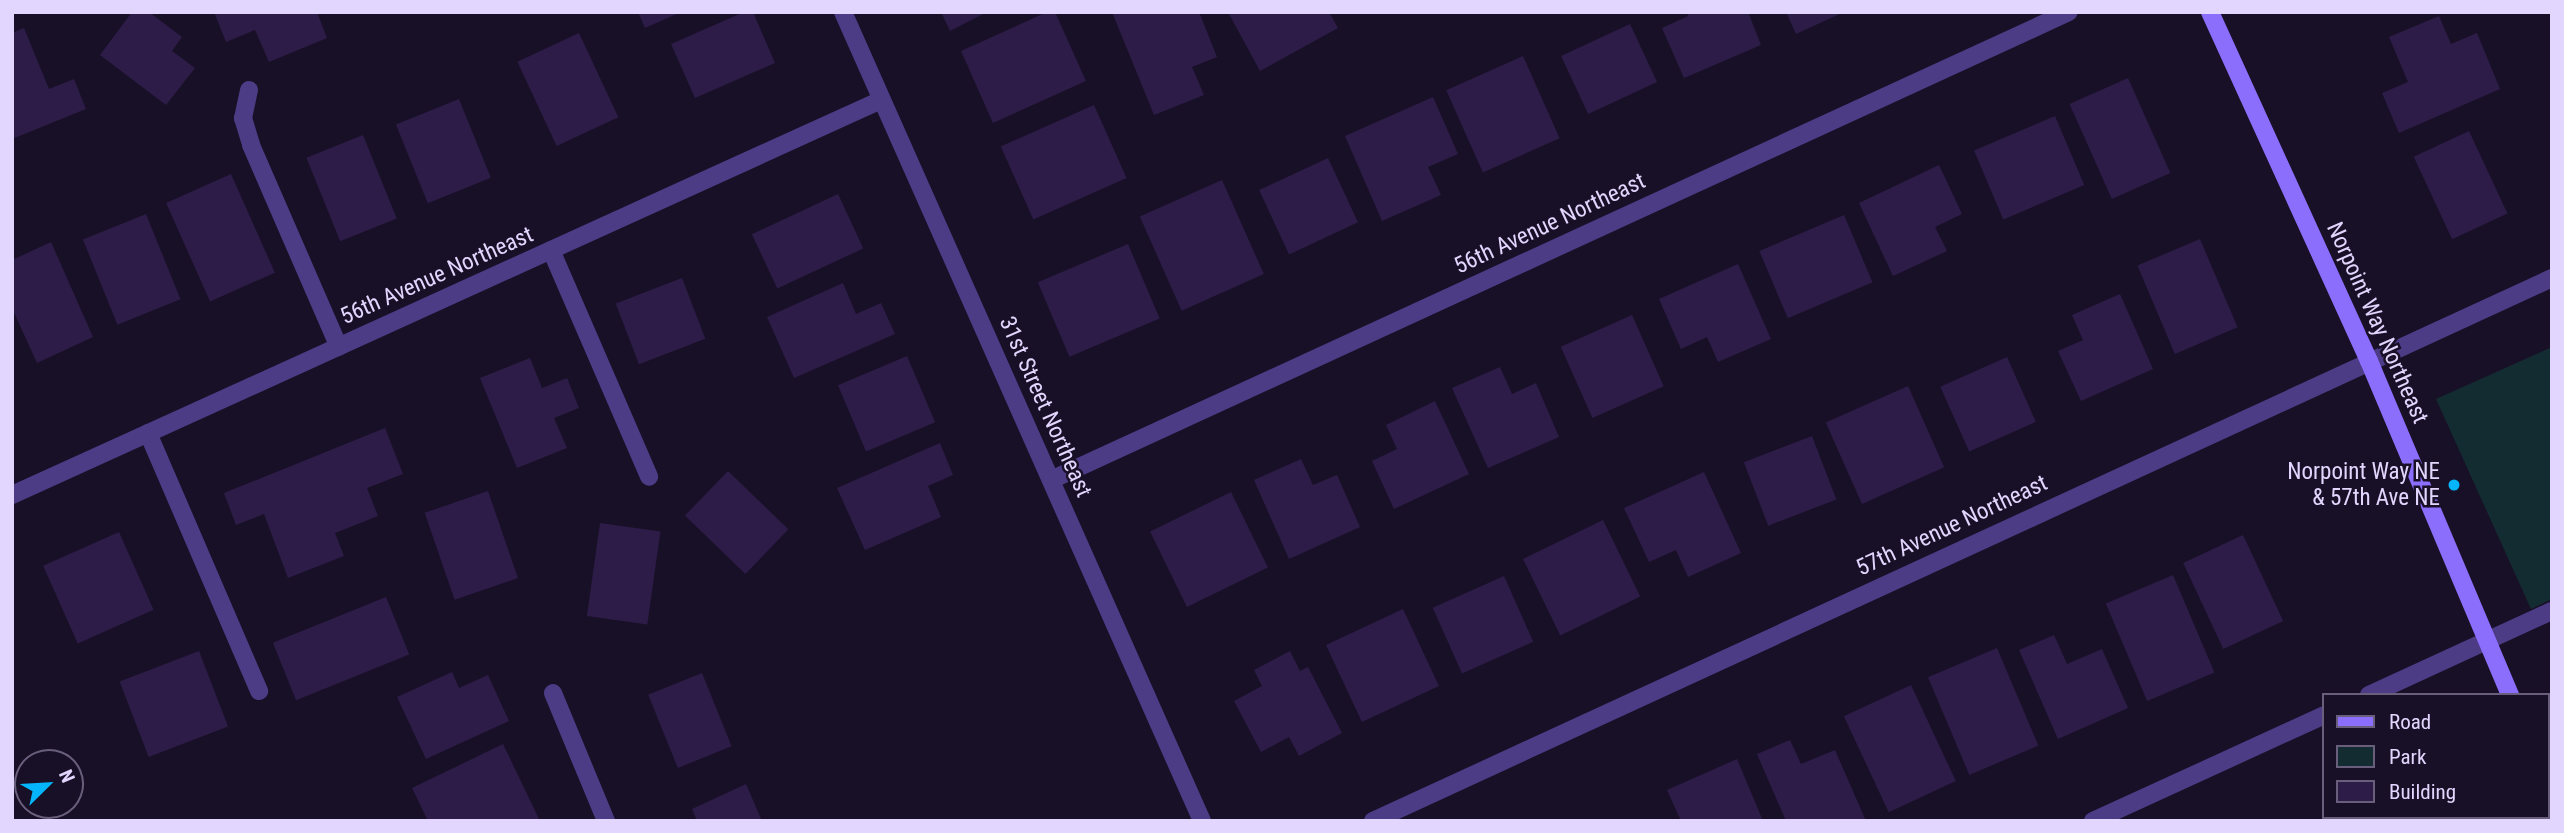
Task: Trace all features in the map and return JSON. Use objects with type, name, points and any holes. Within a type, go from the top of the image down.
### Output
[{"type":"street","name":"31st Street Northeast","points":[[843,12],[1202,821]]},
{"type":"street","name":"56th Avenue Northeast","points":[[1051,481],[2069,12]]},
{"type":"street","name":"Norpoint Way Northeast","points":[[2210,12],[2369,361],[2509,693]]},
{"type":"street","points":[[249,90],[243,118],[251,145],[339,347]]},
{"type":"street","name":"56th Avenue Northeast","points":[[12,495],[881,100]]},
{"type":"street","points":[[551,250],[649,477]]},
{"type":"street","name":"57th Avenue Northeast","points":[[1373,821],[2552,278]]},
{"type":"street","points":[[148,433],[259,691]]},
{"type":"street","points":[[2373,693],[2552,611]]},
{"type":"street","points":[[553,693],[606,821]]},
{"type":"street","points":[[2093,821],[2322,716]]},
{"type":"green space","points":[[2552,347],[2552,599],[2531,609],[2436,399]]},
{"type":"building","points":[[132,12],[149,12],[182,37],[172,51],[195,68],[166,105],[100,55]]},
{"type":"building","points":[[214,12],[317,12],[327,38],[269,62],[255,30],[226,42]]},
{"type":"building","points":[[638,12],[681,12],[645,28]]},
{"type":"building","points":[[744,12],[753,12],[775,63],[695,98],[671,44]]},
{"type":"building","points":[[941,12],[987,12],[950,31]]},
{"type":"building","points":[[1047,12],[1055,12],[1086,81],[993,123],[961,51]]},
{"type":"building","points":[[1112,12],[1199,12],[1217,57],[1192,67],[1204,95],[1154,115]]},
{"type":"building","points":[[1228,12],[1329,12],[1338,28],[1260,71]]},
{"type":"building","points":[[1687,12],[1748,12],[1761,45],[1684,78],[1662,28],[1688,16]]},
{"type":"building","points":[[1786,12],[1844,12],[1796,34]]},
{"type":"building","points":[[2439,16],[2451,44],[2477,33],[2500,89],[2399,133],[2382,93],[2408,82],[2389,37]]},
{"type":"building","points":[[1630,24],[1657,82],[1588,114],[1561,56]]},
{"type":"building","points":[[24,28],[49,89],[74,79],[86,109],[12,139],[12,33]]},
{"type":"building","points":[[579,33],[618,117],[557,146],[517,62]]},
{"type":"building","points":[[1523,56],[1560,138],[1483,172],[1446,90]]},
{"type":"building","points":[[2128,78],[2170,173],[2112,199],[2070,104]]},
{"type":"building","points":[[1433,97],[1458,154],[1428,167],[1441,195],[1382,221],[1345,136]]},
{"type":"building","points":[[459,99],[491,178],[428,203],[396,124]]},
{"type":"building","points":[[1094,105],[1127,178],[1033,220],[1001,146]]},
{"type":"building","points":[[2055,116],[2084,185],[2003,219],[1974,150]]},
{"type":"building","points":[[2469,131],[2507,213],[2452,239],[2414,157]]},
{"type":"building","points":[[363,135],[397,218],[340,241],[306,158]]},
{"type":"building","points":[[1328,158],[1358,222],[1289,254],[1259,190]]},
{"type":"building","points":[[1939,165],[1962,214],[1935,227],[1947,251],[1893,276],[1859,203]]},
{"type":"building","points":[[231,174],[275,273],[210,302],[166,203]]},
{"type":"building","points":[[1222,180],[1264,274],[1182,311],[1140,217]]},
{"type":"building","points":[[838,194],[863,248],[777,289],[752,234]]},
{"type":"building","points":[[146,214],[180,299],[117,325],[83,239]]},
{"type":"building","points":[[1844,215],[1873,282],[1788,318],[1759,251]]},
{"type":"building","points":[[2200,239],[2238,327],[2175,354],[2137,266]]},
{"type":"building","points":[[51,242],[93,337],[37,363],[12,308],[12,260]]},
{"type":"building","points":[[1128,244],[1160,319],[1069,357],[1038,282]]},
{"type":"building","points":[[1738,264],[1771,339],[1718,362],[1707,337],[1681,349],[1659,299]]},
{"type":"building","points":[[682,278],[705,339],[639,364],[616,303]]},
{"type":"building","points":[[843,283],[856,314],[881,303],[895,334],[794,378],[767,317]]},
{"type":"building","points":[[2120,294],[2153,369],[2081,401],[2058,351],[2083,340],[2072,315]]},
{"type":"building","points":[[1632,315],[1664,386],[1592,418],[1561,347]]},
{"type":"building","points":[[907,356],[935,422],[866,452],[838,385]]},
{"type":"building","points":[[2007,357],[2036,422],[1969,452],[1940,387]]},
{"type":"building","points":[[530,358],[542,388],[567,378],[579,408],[554,418],[567,448],[517,468],[480,378]]},
{"type":"building","points":[[1500,367],[1512,394],[1536,383],[1559,437],[1488,468],[1452,388]]},
{"type":"building","points":[[1908,386],[1944,467],[1862,504],[1826,423]]},
{"type":"building","points":[[1435,401],[1469,474],[1394,509],[1372,461],[1397,449],[1386,425]]},
{"type":"building","points":[[385,428],[403,474],[367,488],[378,516],[335,533],[344,556],[288,578],[264,514],[236,525],[224,493]]},
{"type":"building","points":[[1812,436],[1836,499],[1768,526],[1744,462]]},
{"type":"building","points":[[940,443],[953,475],[928,486],[941,517],[865,550],[837,488]]},
{"type":"building","points":[[1301,459],[1313,485],[1337,475],[1360,527],[1289,559],[1254,480]]},
{"type":"building","points":[[728,471],[788,529],[745,574],[685,516]]},
{"type":"building","points":[[1704,472],[1741,553],[1688,577],[1676,550],[1649,562],[1624,508]]},
{"type":"building","points":[[488,491],[518,578],[455,600],[425,513]]},
{"type":"building","points":[[1231,492],[1268,567],[1187,607],[1150,531]]},
{"type":"building","points":[[1603,520],[1640,596],[1560,635],[1523,559]]},
{"type":"building","points":[[600,523],[660,531],[647,625],[587,616]]},
{"type":"building","points":[[119,532],[154,610],[78,643],[43,566]]},
{"type":"building","points":[[2243,535],[2283,621],[2223,649],[2183,563]]},
{"type":"building","points":[[2173,575],[2214,673],[2147,701],[2106,604]]},
{"type":"building","points":[[1504,576],[1533,642],[1462,674],[1433,608]]},
{"type":"building","points":[[386,597],[409,654],[296,700],[273,643]]},
{"type":"building","points":[[1403,609],[1439,686],[1362,722],[1326,645]]},
{"type":"building","points":[[2054,635],[2067,664],[2102,649],[2128,708],[2058,739],[2019,650]]},
{"type":"building","points":[[1997,648],[2038,746],[1969,775],[1928,677]]},
{"type":"building","points":[[199,651],[228,727],[149,757],[120,681]]},
{"type":"building","points":[[1290,651],[1300,671],[1308,667],[1342,733],[1299,756],[1289,737],[1261,752],[1234,701],[1262,686],[1254,670]]},
{"type":"building","points":[[452,672],[459,688],[488,675],[509,721],[426,759],[397,697]]},
{"type":"building","points":[[702,673],[732,746],[678,768],[648,695]]},
{"type":"building","points":[[1911,685],[1956,781],[1889,812],[1844,716]]},
{"type":"building","points":[[1790,740],[1801,764],[1835,750],[1866,821],[1786,821],[1757,754]]},
{"type":"building","points":[[503,744],[540,821],[428,821],[412,788]]},
{"type":"building","points":[[1737,759],[1763,821],[1681,821],[1667,790]]},
{"type":"building","points":[[746,784],[762,821],[697,821],[692,809]]},
{"type":"building","points":[[2386,819],[2387,821],[2335,821]]},
{"type":"place","name":"Norpoint Way NE & 57th Ave NE","points":[[2454,485]]}]
